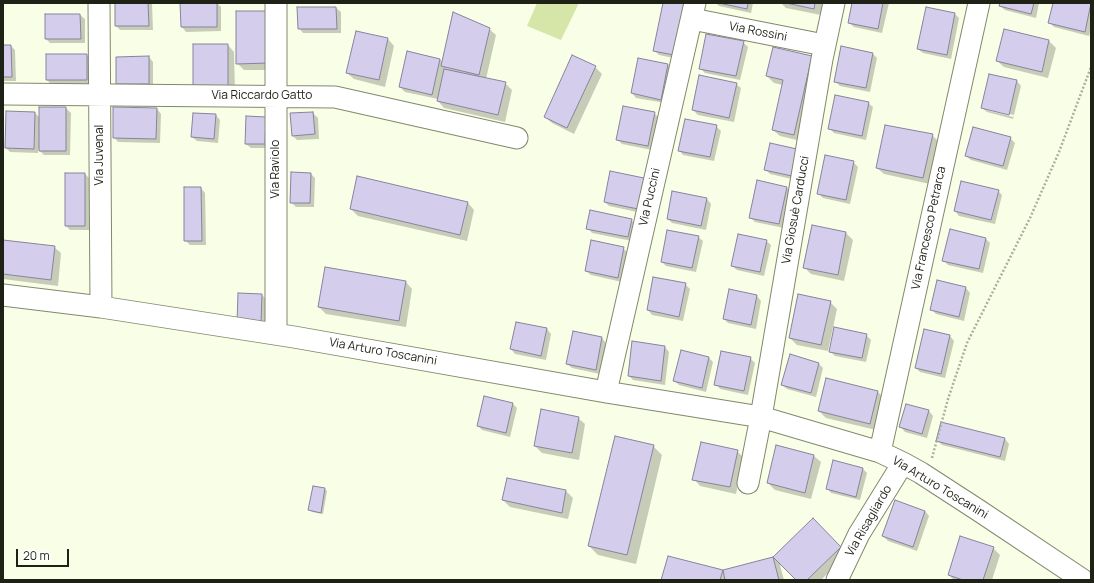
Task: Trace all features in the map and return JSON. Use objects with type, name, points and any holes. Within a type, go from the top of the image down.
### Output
[{"type":"street","name":"Via Juvenal","points":[[99,3],[101,307]]},
{"type":"street","name":"Via Raviolo","points":[[276,3],[276,334]]},
{"type":"street","name":"Via Giosuè Carducci","points":[[762,417],[824,45],[834,3]]},
{"type":"street","name":"Via Francesco Petrarca","points":[[880,452],[979,3]]},
{"type":"street","name":"Via Rossini","points":[[694,11],[824,45]]},
{"type":"street","name":"Via Puccini","points":[[606,392],[694,11]]},
{"type":"street","name":"Via Riccardo Gatto","points":[[3,94],[335,97],[518,138]]},
{"type":"street","name":"Via Arturo Toscanini","points":[[3,295],[101,307],[276,334],[606,392],[762,417],[880,452],[912,468],[1083,580]]},
{"type":"street","points":[[748,483],[762,417]]},
{"type":"street","name":"Via Risagliardo","points":[[837,580],[859,534],[912,468]]},
{"type":"path","points":[[912,468],[933,457],[948,399],[966,343],[1030,218],[1059,152],[1091,67]]},
{"type":"green space","points":[[537,3],[579,3],[561,40],[527,26]]},
{"type":"building","points":[[115,3],[148,3],[149,26],[115,26]]},
{"type":"building","points":[[180,3],[217,3],[217,27],[181,27]]},
{"type":"building","points":[[663,3],[685,3],[674,55],[653,51]]},
{"type":"building","points":[[719,3],[748,3],[747,9]]},
{"type":"building","points":[[786,3],[815,3],[814,9]]},
{"type":"building","points":[[852,3],[883,3],[878,29],[848,23]]},
{"type":"building","points":[[1000,3],[1034,3],[1031,14],[999,6]]},
{"type":"building","points":[[1053,3],[1091,3],[1085,32],[1048,23]]},
{"type":"building","points":[[297,7],[336,7],[337,29],[298,29]]},
{"type":"building","points":[[926,7],[955,13],[947,55],[917,49]]},
{"type":"building","points":[[236,11],[269,11],[269,63],[236,64]]},
{"type":"building","points":[[453,12],[490,28],[479,75],[441,66]]},
{"type":"building","points":[[45,14],[80,14],[81,39],[45,39]]},
{"type":"building","points":[[1004,29],[1049,40],[1042,72],[996,61]]},
{"type":"building","points":[[356,31],[388,38],[379,80],[346,73]]},
{"type":"building","points":[[706,34],[744,41],[736,76],[699,69]]},
{"type":"building","points":[[193,44],[228,44],[228,86],[193,86]]},
{"type":"building","points":[[3,45],[11,45],[12,77],[3,77]]},
{"type":"building","points":[[841,46],[873,53],[866,88],[834,82]]},
{"type":"building","points":[[773,47],[812,56],[794,135],[772,130],[783,80],[766,76]]},
{"type":"building","points":[[407,51],[440,59],[432,95],[399,87]]},
{"type":"building","points":[[46,54],[87,54],[87,80],[46,80]]},
{"type":"building","points":[[572,55],[596,66],[567,128],[544,117]]},
{"type":"building","points":[[149,56],[149,84],[116,84],[116,57]]},
{"type":"building","points":[[638,58],[668,64],[661,100],[631,93]]},
{"type":"building","points":[[444,69],[506,82],[498,115],[437,101]]},
{"type":"building","points":[[989,74],[1017,80],[1009,115],[981,108]]},
{"type":"building","points":[[699,75],[737,83],[729,118],[692,110]]},
{"type":"building","points":[[835,95],[869,102],[862,136],[828,129]]},
{"type":"building","points":[[623,106],[655,112],[648,146],[616,140]]},
{"type":"building","points":[[39,107],[66,107],[66,151],[39,151]]},
{"type":"building","points":[[113,107],[157,108],[156,139],[113,138]]},
{"type":"building","points":[[6,111],[35,112],[34,149],[5,148]]},
{"type":"building","points":[[313,112],[315,134],[292,136],[290,113]]},
{"type":"building","points":[[193,113],[216,114],[214,139],[191,137]]},
{"type":"building","points":[[246,116],[266,117],[265,144],[245,144]]},
{"type":"building","points":[[685,119],[717,125],[710,157],[678,151]]},
{"type":"building","points":[[885,125],[933,134],[923,178],[876,168]]},
{"type":"building","points":[[973,127],[1011,137],[1003,166],[965,156]]},
{"type":"building","points":[[770,143],[797,149],[792,176],[764,170]]},
{"type":"building","points":[[825,155],[854,161],[846,200],[817,194]]},
{"type":"building","points":[[610,171],[644,178],[638,209],[604,202]]},
{"type":"building","points":[[291,172],[311,173],[310,203],[290,203]]},
{"type":"building","points":[[65,173],[85,173],[85,226],[65,226]]},
{"type":"building","points":[[357,176],[468,202],[460,235],[350,209]]},
{"type":"building","points":[[757,180],[787,187],[779,224],[749,218]]},
{"type":"building","points":[[961,181],[999,190],[991,220],[954,211]]},
{"type":"building","points":[[184,187],[201,187],[202,241],[184,241]]},
{"type":"building","points":[[672,191],[707,198],[701,226],[667,219]]},
{"type":"building","points":[[590,210],[632,219],[628,237],[586,229]]},
{"type":"building","points":[[812,225],[846,232],[838,275],[803,268]]},
{"type":"building","points":[[950,229],[986,238],[979,269],[942,261]]},
{"type":"building","points":[[667,230],[699,236],[692,268],[661,262]]},
{"type":"building","points":[[738,234],[767,240],[760,272],[731,266]]},
{"type":"building","points":[[3,240],[55,246],[51,280],[3,274]]},
{"type":"building","points":[[591,240],[624,247],[618,278],[585,271]]},
{"type":"building","points":[[325,267],[406,281],[399,321],[318,307]]},
{"type":"building","points":[[653,277],[686,283],[679,317],[647,310]]},
{"type":"building","points":[[937,280],[966,287],[959,317],[930,310]]},
{"type":"building","points":[[729,289],[757,295],[751,325],[723,319]]},
{"type":"building","points":[[238,293],[262,294],[261,324],[237,323]]},
{"type":"building","points":[[798,294],[831,301],[821,345],[789,338]]},
{"type":"building","points":[[516,322],[547,328],[541,356],[510,349]]},
{"type":"building","points":[[834,327],[867,334],[862,358],[829,352]]},
{"type":"building","points":[[924,329],[950,335],[941,374],[915,368]]},
{"type":"building","points":[[573,331],[602,337],[596,370],[566,364]]},
{"type":"building","points":[[632,341],[665,346],[661,381],[628,376]]},
{"type":"building","points":[[681,350],[709,357],[702,388],[673,381]]},
{"type":"building","points":[[721,351],[751,357],[744,391],[714,385]]},
{"type":"building","points":[[790,354],[819,363],[811,393],[781,385]]},
{"type":"building","points":[[826,378],[878,391],[870,424],[818,411]]},
{"type":"building","points":[[484,396],[513,403],[506,433],[477,426]]},
{"type":"building","points":[[906,404],[929,410],[922,434],[899,427]]},
{"type":"building","points":[[541,409],[579,417],[572,453],[534,446]]},
{"type":"building","points":[[941,422],[1005,438],[1000,457],[936,441]]},
{"type":"building","points":[[615,436],[654,445],[627,555],[588,546]]},
{"type":"building","points":[[701,442],[738,450],[730,487],[692,480]]},
{"type":"building","points":[[776,445],[814,455],[805,493],[767,483]]},
{"type":"building","points":[[833,460],[863,468],[856,497],[826,489]]},
{"type":"building","points":[[507,478],[566,490],[562,513],[502,500]]},
{"type":"building","points":[[313,486],[325,488],[321,513],[308,510]]},
{"type":"building","points":[[895,500],[925,511],[913,547],[882,536]]},
{"type":"building","points":[[813,518],[841,547],[807,580],[796,580],[773,557]]},
{"type":"building","points":[[960,536],[994,547],[983,580],[963,580],[948,575]]},
{"type":"building","points":[[668,556],[723,570],[720,580],[661,580]]},
{"type":"building","points":[[773,557],[779,580],[725,580],[723,570]]}]
